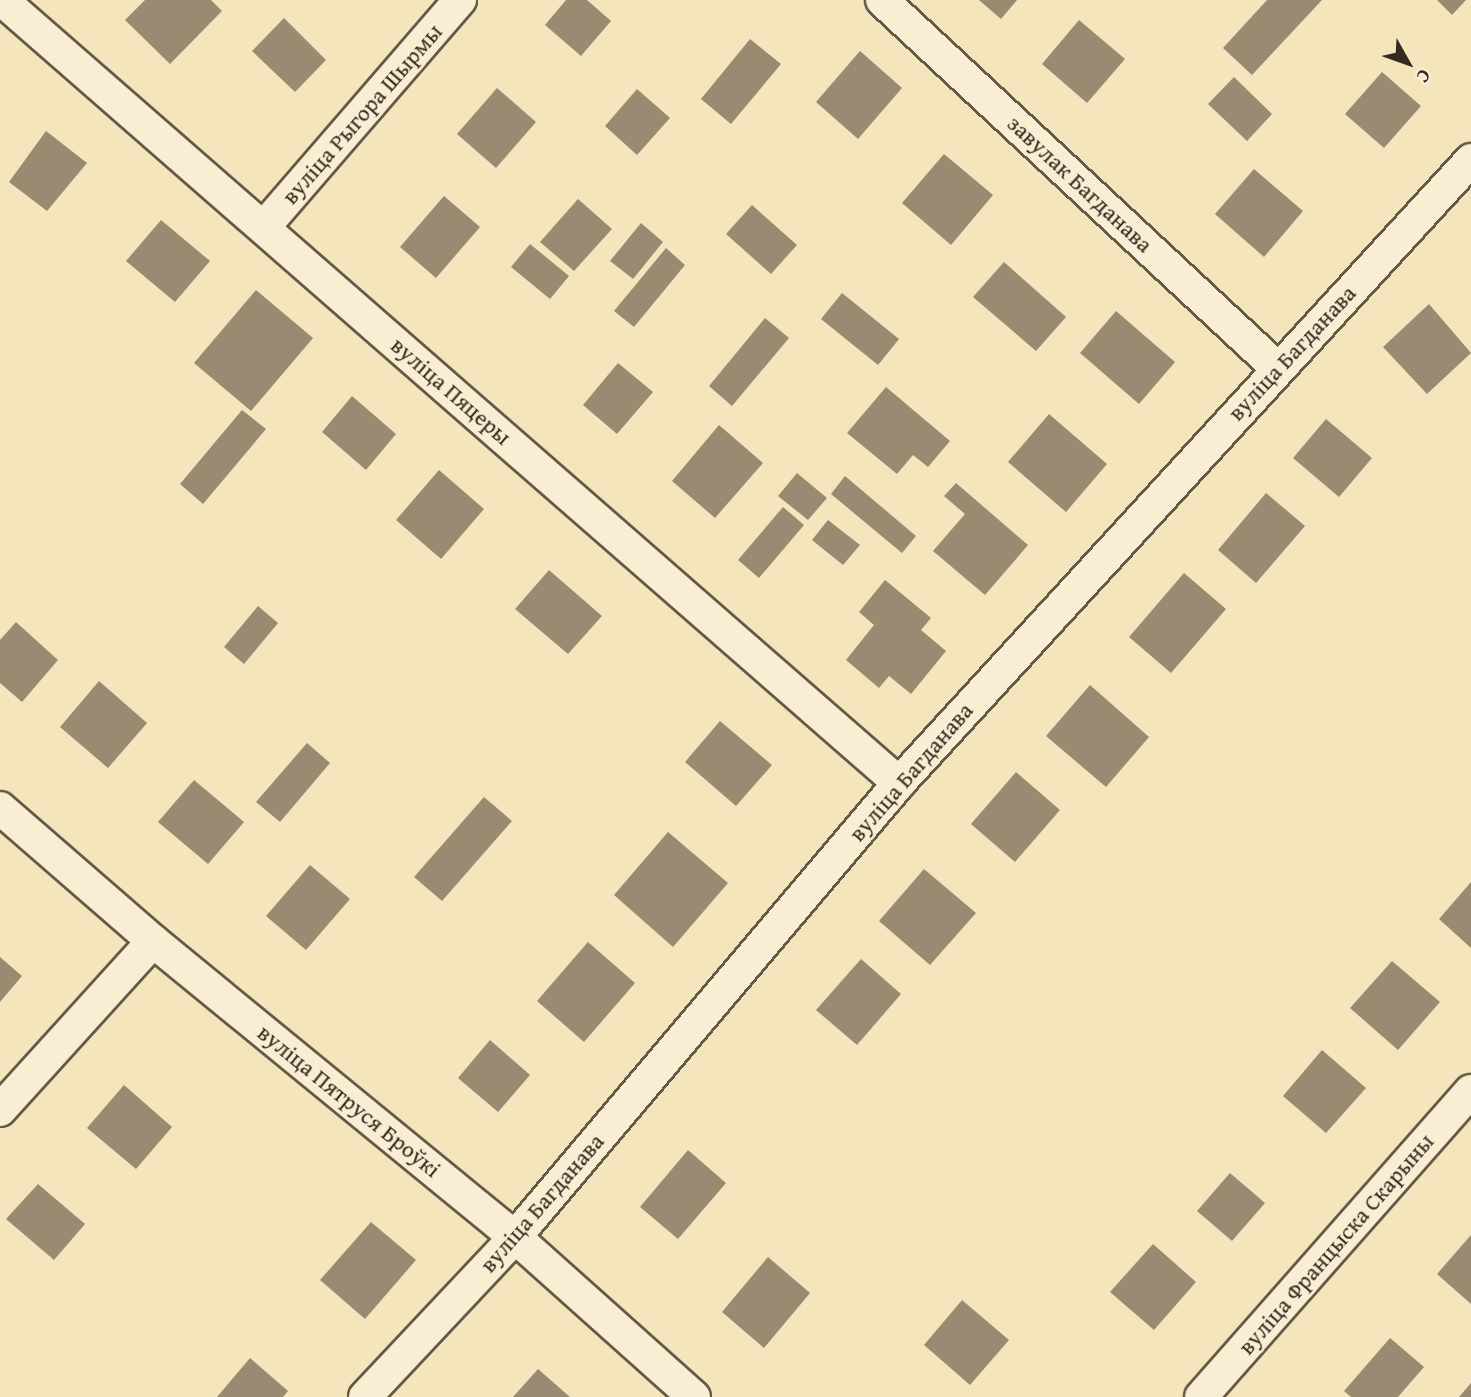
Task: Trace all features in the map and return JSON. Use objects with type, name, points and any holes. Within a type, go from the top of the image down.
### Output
[{"type":"street","name":"вуліца Пяцеры","points":[[2,0],[899,783]]},
{"type":"street","name":"вуліца Рыгора Шырмы","points":[[264,228],[460,0]]},
{"type":"street","name":"завулак Багданава","points":[[882,0],[1277,368]]},
{"type":"street","name":"вуліца Багданава","points":[[365,1397],[516,1237],[899,783],[1277,368],[1471,160]]},
{"type":"street","name":"вуліца Пятруся Броўкі","points":[[0,808],[153,941],[516,1237],[694,1397]]},
{"type":"street","points":[[0,1110],[153,941]]},
{"type":"street","name":"вуліца Францыска Скарыны","points":[[1201,1397],[1471,1091]]},
{"type":"building","points":[[145,0],[211,0],[222,11],[170,64],[125,20]]},
{"type":"building","points":[[566,0],[587,0],[611,21],[581,56],[545,25]]},
{"type":"building","points":[[979,0],[1017,0],[1001,19]]},
{"type":"building","points":[[1267,0],[1322,0],[1252,75],[1223,48]]},
{"type":"building","points":[[1437,0],[1466,0],[1452,15]]},
{"type":"building","points":[[284,18],[326,60],[295,92],[252,51]]},
{"type":"building","points":[[1079,20],[1125,59],[1087,103],[1042,64]]},
{"type":"building","points":[[750,39],[781,64],[731,124],[701,99]]},
{"type":"building","points":[[860,51],[902,88],[858,139],[816,102]]},
{"type":"building","points":[[1382,72],[1421,106],[1384,148],[1345,114]]},
{"type":"building","points":[[1234,77],[1272,114],[1247,141],[1208,104]]},
{"type":"building","points":[[497,88],[536,122],[496,168],[457,134]]},
{"type":"building","points":[[637,89],[670,118],[637,155],[605,126]]},
{"type":"building","points":[[46,131],[87,163],[47,211],[9,182]]},
{"type":"building","points":[[944,154],[993,195],[951,245],[902,203]]},
{"type":"building","points":[[1254,169],[1303,211],[1264,257],[1215,214]]},
{"type":"building","points":[[444,196],[480,227],[436,278],[400,247]]},
{"type":"building","points":[[578,199],[612,229],[574,271],[540,242]]},
{"type":"building","points":[[752,205],[797,245],[771,274],[726,234]]},
{"type":"building","points":[[161,220],[210,261],[175,302],[126,261]]},
{"type":"building","points":[[641,223],[663,242],[633,279],[610,261]]},
{"type":"building","points":[[530,244],[569,276],[550,299],[511,267]]},
{"type":"building","points":[[666,248],[685,265],[634,327],[614,311]]},
{"type":"building","points":[[1004,262],[1066,317],[1036,351],[973,297]]},
{"type":"building","points":[[256,290],[313,338],[251,411],[194,363]]},
{"type":"building","points":[[842,293],[899,339],[878,365],[821,319]]},
{"type":"building","points":[[1429,304],[1471,353],[1427,394],[1383,347]]},
{"type":"building","points":[[1116,311],[1175,362],[1139,404],[1080,353]]},
{"type":"building","points":[[765,318],[789,338],[732,406],[709,386]]},
{"type":"building","points":[[618,363],[653,392],[617,434],[583,405]]},
{"type":"building","points":[[886,387],[950,441],[928,467],[913,455],[897,474],[847,433]]},
{"type":"building","points":[[352,396],[396,434],[366,470],[322,432]]},
{"type":"building","points":[[242,410],[266,429],[203,504],[180,484]]},
{"type":"building","points":[[1049,414],[1107,464],[1066,512],[1008,462]]},
{"type":"building","points":[[1326,419],[1372,458],[1339,497],[1293,458]]},
{"type":"building","points":[[719,425],[763,463],[715,518],[672,481]]},
{"type":"building","points":[[439,470],[484,509],[441,559],[396,520]]},
{"type":"building","points":[[797,473],[827,498],[808,520],[778,496]]},
{"type":"building","points":[[845,476],[916,536],[902,553],[831,494]]},
{"type":"building","points":[[956,483],[1028,545],[985,595],[933,551],[965,514],[944,496]]},
{"type":"building","points":[[1266,493],[1305,526],[1256,583],[1218,550]]},
{"type":"building","points":[[783,507],[804,525],[759,578],[738,560]]},
{"type":"building","points":[[828,520],[860,545],[843,565],[812,540]]},
{"type":"building","points":[[549,570],[602,616],[568,654],[515,609]]},
{"type":"building","points":[[1184,573],[1226,609],[1171,673],[1129,637]]},
{"type":"building","points":[[885,580],[931,618],[921,630],[946,651],[911,694],[889,676],[879,688],[846,660],[874,625],[859,612]]},
{"type":"building","points":[[258,606],[278,623],[244,664],[224,647]]},
{"type":"building","points":[[16,622],[58,660],[22,702],[0,683],[0,640]]},
{"type":"building","points":[[99,681],[147,723],[108,768],[60,727]]},
{"type":"building","points":[[1090,685],[1149,737],[1106,787],[1046,736]]},
{"type":"building","points":[[720,721],[772,765],[736,806],[685,762]]},
{"type":"building","points":[[307,743],[330,763],[280,822],[256,802]]},
{"type":"building","points":[[1016,772],[1060,810],[1015,862],[971,824]]},
{"type":"building","points":[[194,780],[244,822],[208,864],[158,822]]},
{"type":"building","points":[[484,797],[512,821],[442,901],[414,877]]},
{"type":"building","points":[[668,832],[728,883],[673,947],[614,895]]},
{"type":"building","points":[[310,865],[350,899],[306,950],[266,916]]},
{"type":"building","points":[[924,869],[976,913],[930,965],[879,921]]},
{"type":"building","points":[[1471,882],[1471,948],[1439,919]]},
{"type":"building","points":[[588,942],[635,983],[584,1042],[537,1001]]},
{"type":"building","points":[[0,957],[22,976],[0,1002]]},
{"type":"building","points":[[861,959],[901,994],[857,1045],[816,1010]]},
{"type":"building","points":[[1392,961],[1440,1002],[1398,1050],[1350,1008]]},
{"type":"building","points":[[490,1040],[530,1075],[498,1112],[458,1078]]},
{"type":"building","points":[[1322,1050],[1366,1088],[1326,1133],[1283,1096]]},
{"type":"building","points":[[124,1085],[172,1127],[136,1169],[87,1128]]},
{"type":"building","points":[[688,1150],[726,1183],[678,1239],[640,1207]]},
{"type":"building","points":[[1230,1173],[1265,1203],[1232,1241],[1197,1211]]},
{"type":"building","points":[[38,1184],[85,1224],[54,1260],[6,1219]]},
{"type":"building","points":[[371,1222],[416,1260],[365,1319],[320,1280]]},
{"type":"building","points":[[1471,1235],[1471,1304],[1437,1274]]},
{"type":"building","points":[[1153,1244],[1196,1282],[1154,1330],[1110,1292]]},
{"type":"building","points":[[768,1257],[810,1293],[764,1348],[722,1312]]},
{"type":"building","points":[[962,1300],[1009,1340],[970,1385],[924,1345]]},
{"type":"building","points":[[1390,1338],[1424,1367],[1398,1397],[1351,1397],[1344,1391]]},
{"type":"building","points":[[250,1358],[288,1391],[283,1397],[217,1397]]},
{"type":"building","points":[[538,1369],[570,1397],[513,1397]]},
{"type":"building","points":[[1471,1383],[1471,1397],[1459,1397]]}]
